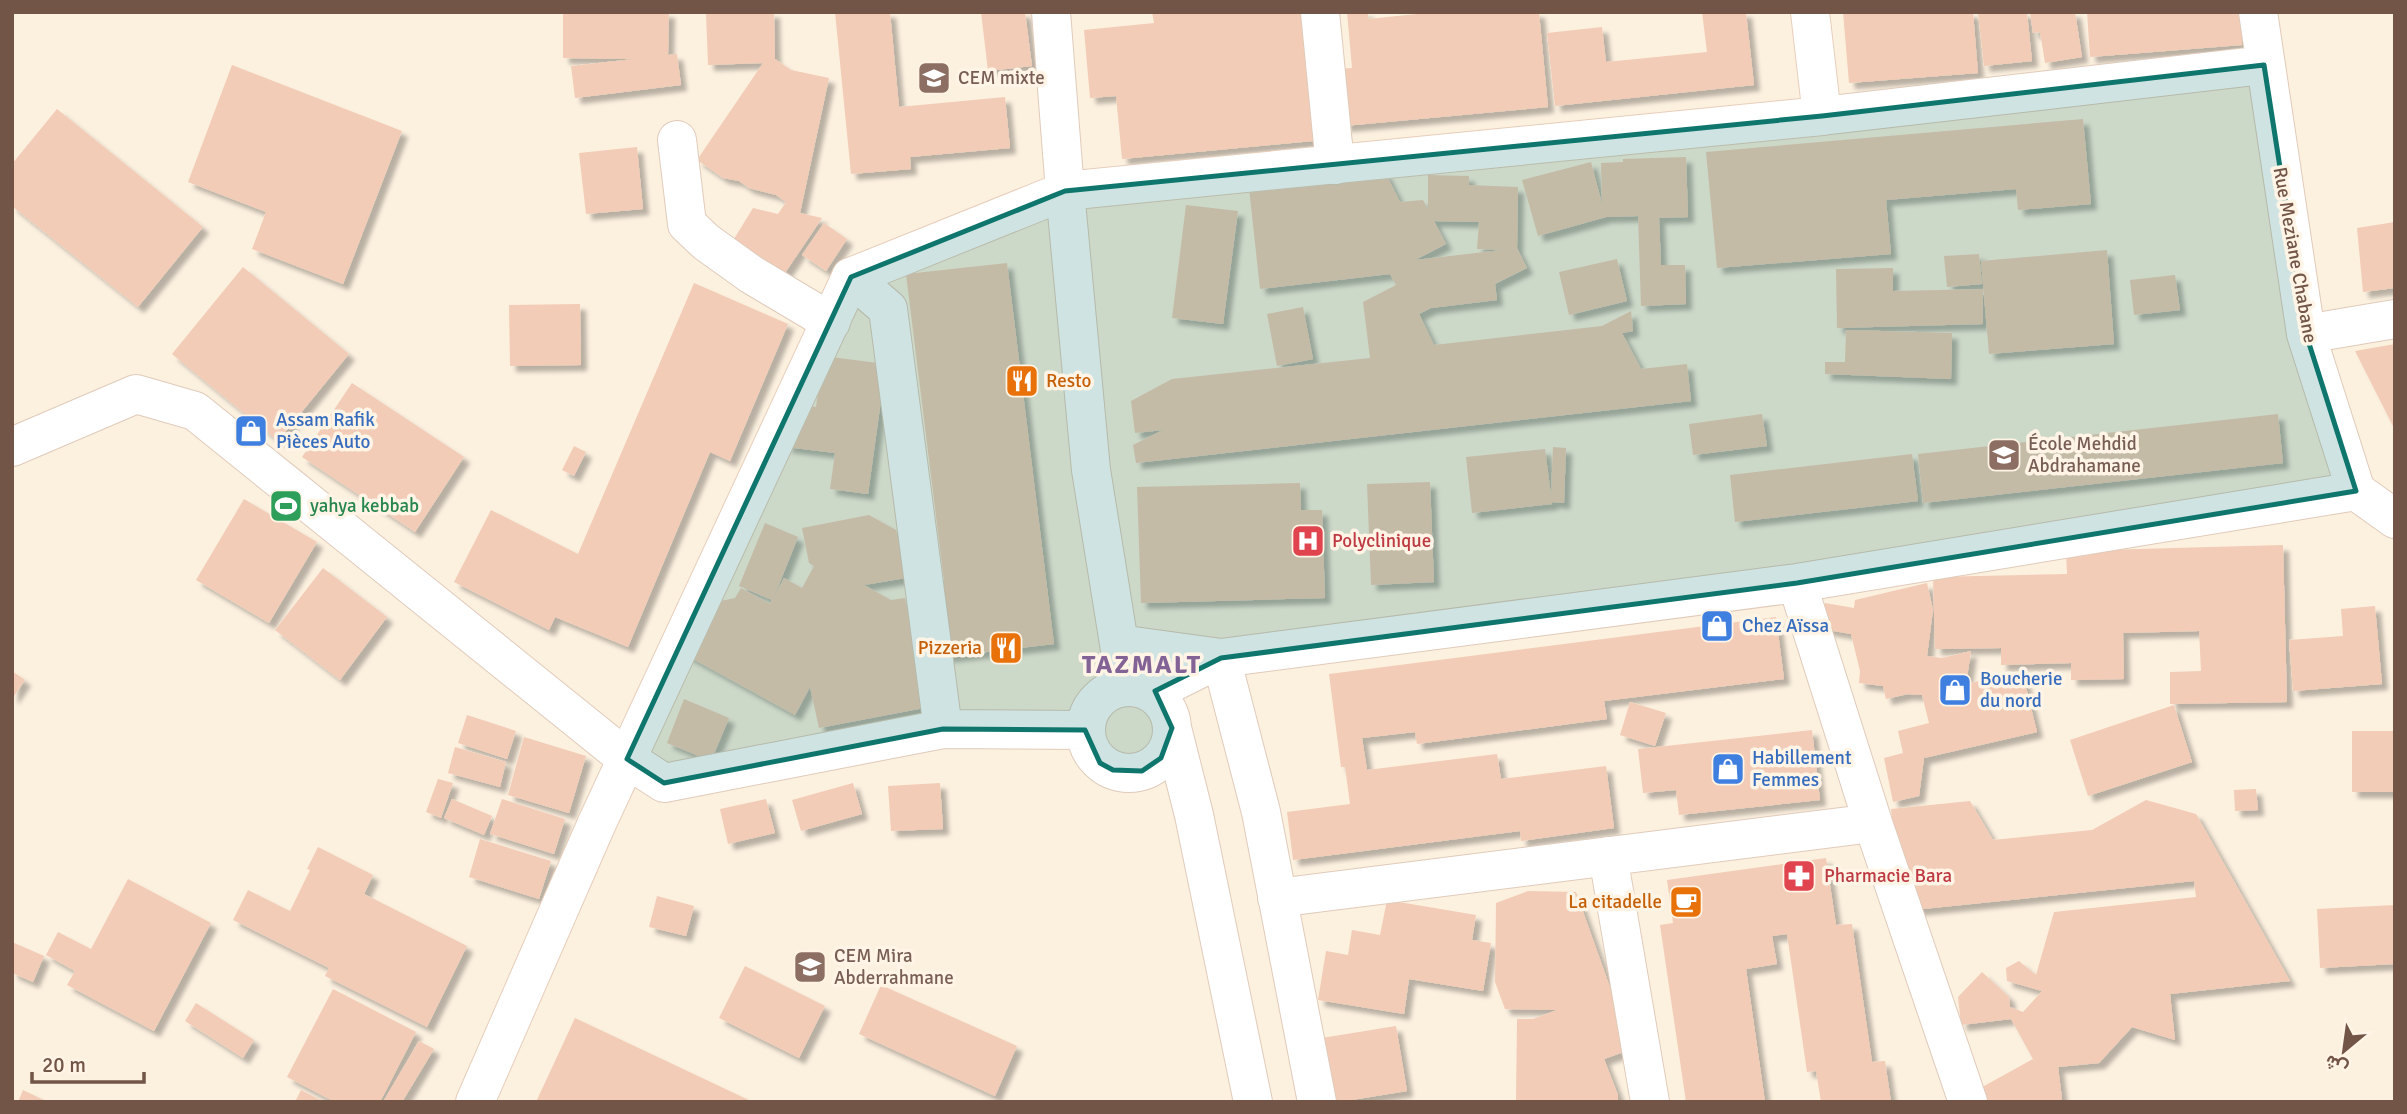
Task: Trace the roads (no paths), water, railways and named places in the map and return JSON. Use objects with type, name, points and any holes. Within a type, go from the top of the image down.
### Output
[{"type":"street","points":[[1051,12],[1091,470],[1119,644],[1138,690],[1163,703],[1169,713],[1194,815],[1253,1102]]},
{"type":"street","points":[[1320,12],[1335,165]]},
{"type":"street","points":[[1810,12],[1822,116]]},
{"type":"street","name":"Rue Meziane Chabane","points":[[2258,12],[2306,334],[2356,491]]},
{"type":"street","points":[[475,1102],[626,759],[851,277],[1065,191],[1822,116],[2264,65]]},
{"type":"street","points":[[677,140],[687,224],[706,242],[752,275],[831,322]]},
{"type":"street","points":[[851,277],[888,309],[943,729]]},
{"type":"street","points":[[2306,334],[2395,319]]},
{"type":"street","points":[[12,447],[136,394],[194,411],[626,759],[664,783],[943,729],[1085,730]]},
{"type":"street","points":[[1172,728],[1168,749],[1161,758],[1142,771],[1127,773],[1100,763],[1091,751],[1085,730],[1087,715],[1095,702],[1111,690],[1138,690],[1221,658],[1797,583],[2356,491],[2395,519]]},
{"type":"street","points":[[1797,583],[1873,824],[1968,1102]]},
{"type":"street","points":[[1119,644],[1221,658]]},
{"type":"street","points":[[1221,658],[1261,812],[1317,1102]]},
{"type":"street","points":[[1277,898],[1873,824]]},
{"type":"street","points":[[1608,856],[1650,1102]]},
{"type":"place","name":"CEM mixte","points":[[934,78]]},
{"type":"place","name":"Resto","points":[[1022,381]]},
{"type":"place","name":"Assam Rafik Pièces Auto","points":[[251,431]]},
{"type":"place","name":"École Mehdid Abdrahamane","points":[[2004,455]]},
{"type":"place","name":"yahya kebbab","points":[[286,506]]},
{"type":"place","name":"Polyclinique","points":[[1308,541]]},
{"type":"place","name":"Chez Aïssa","points":[[1717,626]]},
{"type":"place","name":"Pizzeria","points":[[1006,648]]},
{"type":"place","name":"Boucherie du nord","points":[[1955,690]]},
{"type":"place","name":"Habillement Femmes","points":[[1728,769]]},
{"type":"place","name":"Pharmacie Bara","points":[[1799,876]]},
{"type":"place","name":"La citadelle","points":[[1686,902]]},
{"type":"place","name":"CEM Mira Abderrahmane","points":[[810,967]]},
{"type":"district","name":"TAZMALT","points":[[1142,665]]}]
